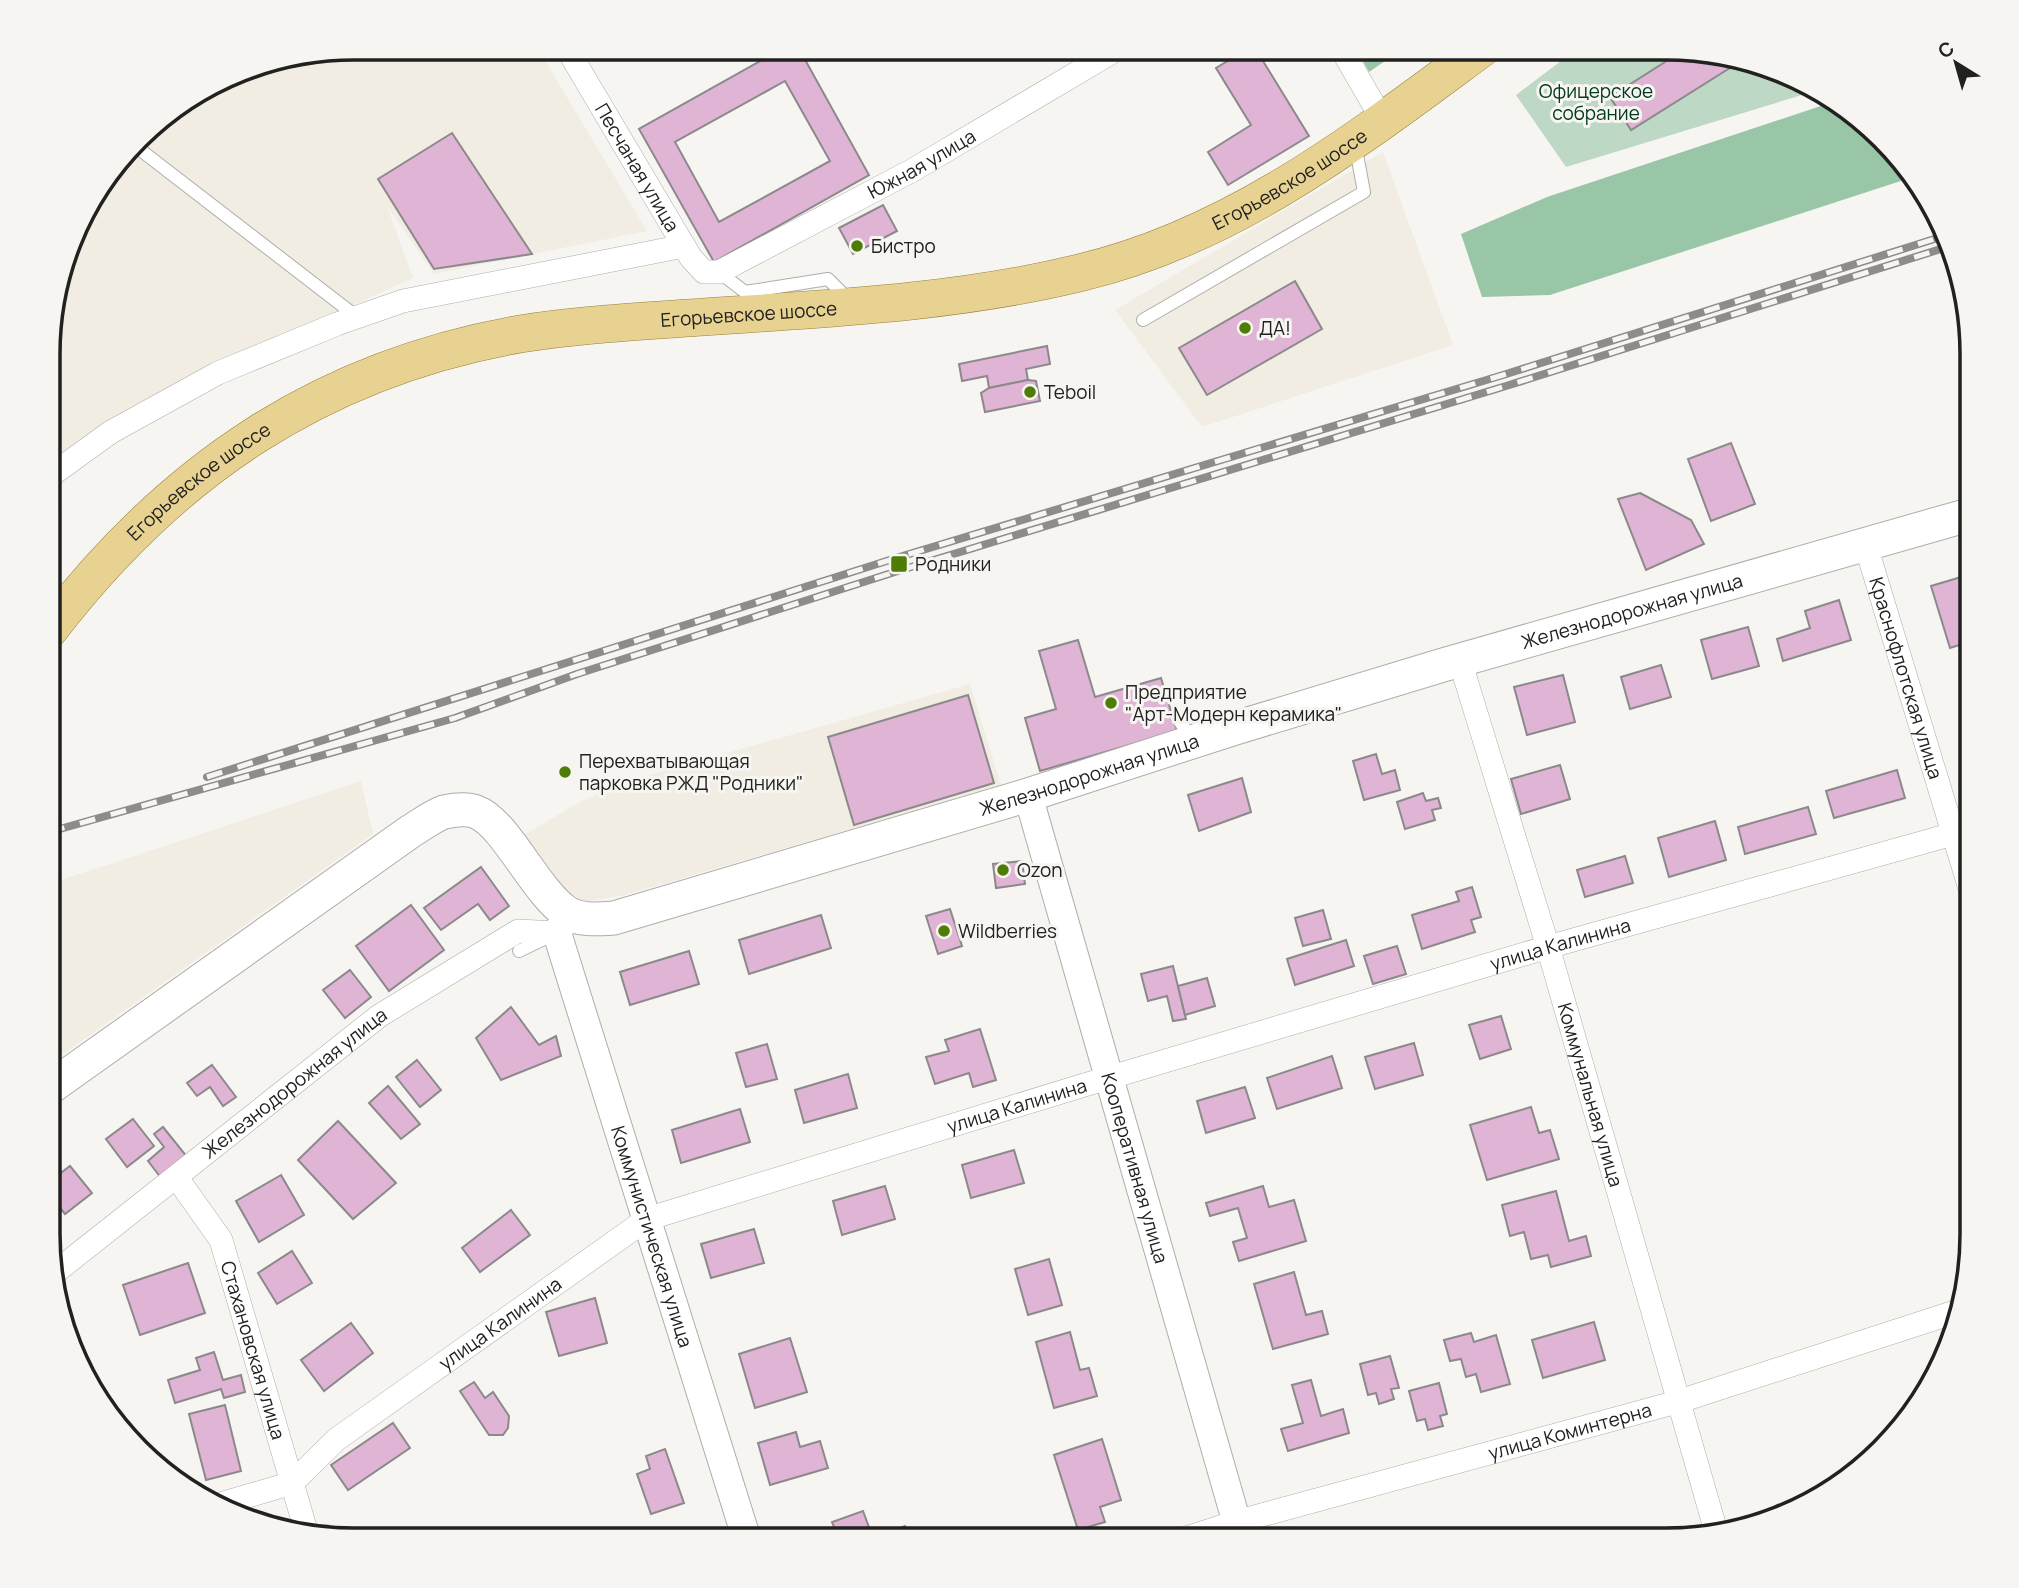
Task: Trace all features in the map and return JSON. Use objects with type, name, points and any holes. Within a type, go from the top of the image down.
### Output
[{"type":"main road","name":"Егорьевское шоссе","points":[[60,617],[116,550],[175,493],[204,471],[252,437],[313,401],[389,368],[478,342],[562,328],[907,302],[1023,284],[1127,260],[1177,242],[1255,205],[1294,182],[1466,60]]},
{"type":"main road","name":"Железнодорожная улица","points":[[562,923],[614,918],[1028,795],[1185,729],[1460,660],[1960,518]]},
{"type":"main road","points":[[60,1080],[411,831],[441,813],[476,811],[489,820],[546,894],[562,923]]},
{"type":"street","name":"Песчаная улица","points":[[574,60],[691,258],[704,272],[719,272]]},
{"type":"street","name":"Южная улица","points":[[719,272],[913,170],[1099,60]]},
{"type":"street","points":[[1345,60],[1369,131]]},
{"type":"street","points":[[60,469],[111,432],[218,373],[356,317],[403,301],[684,246]]},
{"type":"street","name":"Краснофлотская улица","points":[[1866,546],[1960,826]]},
{"type":"street","name":"Коммунальная улица","points":[[1460,660],[1548,947],[1714,1524]]},
{"type":"street","name":"Кооперативная улица","points":[[1028,795],[1238,1529]]},
{"type":"street","name":"улица Калинина","points":[[230,1501],[292,1483],[337,1439],[647,1219],[1109,1077],[1548,947],[1960,833]]},
{"type":"street","name":"Железнодорожная улица","points":[[61,1267],[379,1016],[518,931],[562,923]]},
{"type":"street","name":"Коммунистическая улица","points":[[562,923],[647,1219],[744,1529]]},
{"type":"street","name":"Стахановская улица","points":[[177,1178],[221,1240],[304,1524]]},
{"type":"street","name":"улица Коминтерна","points":[[1246,1529],[1677,1402],[1948,1314]]},
{"type":"lane","points":[[1143,320],[1364,192],[1369,131]]},
{"type":"lane","points":[[141,151],[356,317]]},
{"type":"lane","points":[[719,272],[746,292],[828,279],[855,306]]},
{"type":"lane","points":[[519,951],[562,923]]},
{"type":"shaded area","points":[[334,60],[545,60],[647,231],[434,274],[387,206],[413,278],[213,369],[94,431],[60,453],[62,315],[75,259],[90,223],[120,174],[160,132],[206,99],[259,75],[296,65]]},
{"type":"shaded area","points":[[1383,152],[1453,345],[1202,427],[1115,310]]},
{"type":"shaded area","points":[[970,684],[1001,785],[625,895],[583,902],[554,881],[524,835],[583,800],[636,779]]},
{"type":"shaded area","points":[[361,781],[373,834],[60,1056],[60,880]]},
{"type":"green space","points":[[1362,60],[1386,60],[1369,72]]},
{"type":"green space","name":"Офицерское собрание","points":[[1562,60],[1704,62],[1760,75],[1804,94],[1566,167],[1516,95]]},
{"type":"green space","points":[[1823,105],[1859,132],[1903,180],[1550,295],[1482,297],[1461,234],[1547,197]]},
{"type":"building","points":[[762,60],[805,60],[869,175],[714,262],[639,129]],"holes":[[[785,81],[830,161],[719,222],[675,142]]]},
{"type":"building","points":[[1229,60],[1262,60],[1309,136],[1228,185],[1208,152],[1251,125],[1216,68]]},
{"type":"building","points":[[1668,60],[1731,67],[1631,130],[1610,97]]},
{"type":"building","points":[[452,133],[532,254],[434,269],[378,179]]},
{"type":"building","points":[[883,205],[897,231],[853,254],[839,228]]},
{"type":"building","points":[[1295,281],[1322,329],[1207,395],[1179,348]]},
{"type":"building","points":[[1047,346],[1050,364],[1026,369],[1028,380],[989,388],[987,376],[962,381],[959,364]]},
{"type":"building","points":[[1028,380],[1036,381],[1040,401],[985,412],[981,393],[989,388]]},
{"type":"building","points":[[1731,443],[1755,504],[1711,521],[1688,459]]},
{"type":"building","points":[[1640,493],[1691,520],[1704,544],[1646,570],[1618,499]]},
{"type":"building","points":[[1960,577],[1960,645],[1950,648],[1931,586]]},
{"type":"building","points":[[1839,600],[1851,640],[1783,661],[1777,639],[1810,628],[1805,611]]},
{"type":"building","points":[[1748,627],[1759,666],[1712,679],[1701,640]]},
{"type":"building","name":"Предприятие \"Арт-Модерн керамика\"","points":[[1078,640],[1095,697],[1161,678],[1177,731],[1040,771],[1025,718],[1056,709],[1039,651]]},
{"type":"building","points":[[1661,665],[1671,697],[1630,709],[1621,677]]},
{"type":"building","points":[[1563,675],[1575,722],[1527,735],[1514,687]]},
{"type":"building","points":[[968,695],[994,783],[854,825],[828,737]]},
{"type":"building","points":[[1376,754],[1382,774],[1395,770],[1400,790],[1364,800],[1353,761]]},
{"type":"building","points":[[1560,765],[1570,799],[1521,814],[1511,779]]},
{"type":"building","points":[[1897,770],[1905,798],[1834,818],[1826,791]]},
{"type":"building","points":[[1242,778],[1251,812],[1199,831],[1188,795]]},
{"type":"building","points":[[1423,793],[1426,801],[1438,798],[1441,808],[1432,810],[1435,820],[1405,829],[1397,802]]},
{"type":"building","points":[[1808,807],[1816,834],[1745,854],[1738,827]]},
{"type":"building","points":[[1715,821],[1726,860],[1669,877],[1658,838]]},
{"type":"building","points":[[1625,856],[1633,883],[1585,897],[1577,870]]},
{"type":"building","points":[[1022,861],[1025,884],[996,888],[993,864]]},
{"type":"building","points":[[481,867],[509,906],[490,920],[478,904],[441,930],[424,908]]},
{"type":"building","points":[[1472,887],[1481,917],[1471,920],[1475,932],[1422,949],[1412,915],[1459,901],[1456,892]]},
{"type":"building","points":[[411,905],[444,950],[389,991],[356,946]]},
{"type":"building","name":"Wildberries","points":[[950,909],[962,946],[938,954],[926,916]]},
{"type":"building","points":[[1323,910],[1331,939],[1303,946],[1295,918]]},
{"type":"building","points":[[821,915],[831,948],[749,974],[739,940]]},
{"type":"building","points":[[1346,940],[1354,966],[1295,985],[1287,959]]},
{"type":"building","points":[[1397,946],[1406,974],[1373,984],[1364,956]]},
{"type":"building","points":[[689,951],[699,984],[630,1005],[620,972]]},
{"type":"building","points":[[1173,966],[1186,1019],[1173,1021],[1167,996],[1148,1001],[1141,974]]},
{"type":"building","points":[[350,970],[371,997],[345,1018],[323,990]]},
{"type":"building","points":[[1207,978],[1215,1006],[1185,1015],[1178,986]]},
{"type":"building","points":[[511,1007],[539,1045],[556,1036],[561,1056],[501,1080],[476,1038]]},
{"type":"building","points":[[1501,1016],[1511,1049],[1480,1059],[1469,1025]]},
{"type":"building","points":[[980,1029],[996,1080],[973,1087],[969,1073],[935,1084],[926,1057],[949,1051],[945,1040]]},
{"type":"building","points":[[1414,1043],[1423,1075],[1375,1089],[1365,1057]]},
{"type":"building","points":[[767,1044],[777,1079],[746,1087],[736,1053]]},
{"type":"building","points":[[1332,1056],[1342,1088],[1277,1109],[1267,1078]]},
{"type":"building","points":[[417,1060],[441,1090],[420,1107],[396,1077]]},
{"type":"building","points":[[212,1065],[236,1097],[223,1106],[210,1087],[197,1096],[187,1083]]},
{"type":"building","points":[[848,1074],[857,1108],[804,1123],[795,1090]]},
{"type":"building","points":[[388,1086],[420,1124],[401,1139],[369,1103]]},
{"type":"building","points":[[1245,1087],[1255,1118],[1206,1133],[1197,1101]]},
{"type":"building","points":[[1531,1107],[1539,1133],[1550,1130],[1559,1159],[1487,1180],[1470,1125]]},
{"type":"building","points":[[740,1109],[750,1142],[681,1163],[672,1130]]},
{"type":"building","points":[[133,1119],[154,1146],[127,1167],[106,1139]]},
{"type":"building","points":[[338,1121],[396,1183],[353,1219],[298,1160]]},
{"type":"building","points":[[163,1127],[188,1158],[162,1179],[148,1161],[164,1147],[154,1134]]},
{"type":"building","points":[[1014,1150],[1024,1183],[971,1198],[962,1165]]},
{"type":"building","points":[[70,1166],[92,1193],[65,1214],[60,1208],[60,1174]]},
{"type":"building","points":[[281,1175],[304,1215],[259,1242],[236,1201]]},
{"type":"building","points":[[885,1186],[895,1219],[842,1235],[833,1201]]},
{"type":"building","points":[[1263,1186],[1269,1207],[1294,1200],[1306,1241],[1239,1261],[1233,1242],[1247,1238],[1238,1208],[1210,1216],[1206,1203]]},
{"type":"building","points":[[1556,1191],[1569,1241],[1586,1236],[1591,1256],[1551,1267],[1548,1255],[1531,1259],[1524,1232],[1510,1236],[1502,1205]]},
{"type":"building","points":[[511,1210],[530,1235],[480,1272],[462,1248]]},
{"type":"building","points":[[754,1229],[764,1263],[711,1278],[701,1244]]},
{"type":"building","points":[[292,1251],[312,1283],[277,1304],[258,1273]]},
{"type":"building","points":[[1049,1259],[1062,1305],[1028,1315],[1015,1269]]},
{"type":"building","points":[[188,1263],[205,1313],[140,1335],[123,1285]]},
{"type":"building","points":[[1294,1272],[1306,1315],[1322,1311],[1328,1334],[1273,1349],[1254,1284]]},
{"type":"building","points":[[595,1298],[607,1343],[559,1356],[546,1312]]},
{"type":"building","points":[[1594,1322],[1605,1360],[1543,1378],[1532,1340]]},
{"type":"building","points":[[351,1323],[373,1353],[324,1391],[301,1360]]},
{"type":"building","points":[[1070,1332],[1080,1370],[1089,1368],[1097,1396],[1054,1408],[1036,1342]]},
{"type":"building","points":[[1471,1333],[1474,1342],[1496,1335],[1510,1384],[1481,1392],[1476,1374],[1466,1377],[1461,1359],[1450,1361],[1444,1340]]},
{"type":"building","points":[[790,1338],[807,1392],[755,1408],[739,1354]]},
{"type":"building","points":[[214,1352],[223,1380],[241,1375],[245,1392],[224,1398],[221,1389],[175,1403],[168,1380],[200,1370],[196,1358]]},
{"type":"building","points":[[1390,1356],[1399,1388],[1391,1389],[1394,1399],[1379,1404],[1376,1393],[1368,1395],[1360,1364]]},
{"type":"building","points":[[1311,1380],[1321,1416],[1343,1409],[1349,1433],[1288,1451],[1281,1429],[1303,1423],[1292,1385]]},
{"type":"building","points":[[474,1382],[485,1398],[493,1392],[509,1416],[508,1428],[503,1435],[489,1435],[460,1391]]},
{"type":"building","points":[[1439,1383],[1447,1414],[1440,1416],[1443,1426],[1428,1430],[1425,1419],[1417,1421],[1409,1391]]},
{"type":"building","points":[[225,1405],[241,1471],[206,1480],[189,1414]]},
{"type":"building","points":[[393,1423],[410,1448],[348,1490],[331,1465]]},
{"type":"building","points":[[796,1432],[800,1447],[820,1441],[828,1468],[770,1485],[758,1443]]},
{"type":"building","points":[[1102,1439],[1121,1500],[1100,1507],[1105,1522],[1078,1529],[1054,1455]]},
{"type":"building","points":[[665,1449],[684,1503],[651,1514],[637,1474],[650,1469],[646,1456]]},
{"type":"building","points":[[863,1511],[870,1529],[835,1529],[832,1522]]},
{"type":"railway","points":[[207,777],[896,558],[1503,375],[1936,239]]},
{"type":"railway","points":[[60,829],[455,718],[577,674],[901,570],[1506,386],[1940,249]]},
{"type":"place","name":"Бистро","points":[[857,246]]},
{"type":"place","name":"ДА!","points":[[1245,328]]},
{"type":"place","name":"Teboil","points":[[1030,392]]},
{"type":"place","name":"Родники","points":[[899,564]]},
{"type":"place","name":"Предприятие \"Арт-Модерн керамика\"","points":[[1111,703]]},
{"type":"place","name":"Перехватывающая парковка РЖД \"Родники\"","points":[[565,772]]},
{"type":"place","name":"Ozon","points":[[1003,870]]},
{"type":"place","name":"Wildberries","points":[[944,931]]}]
